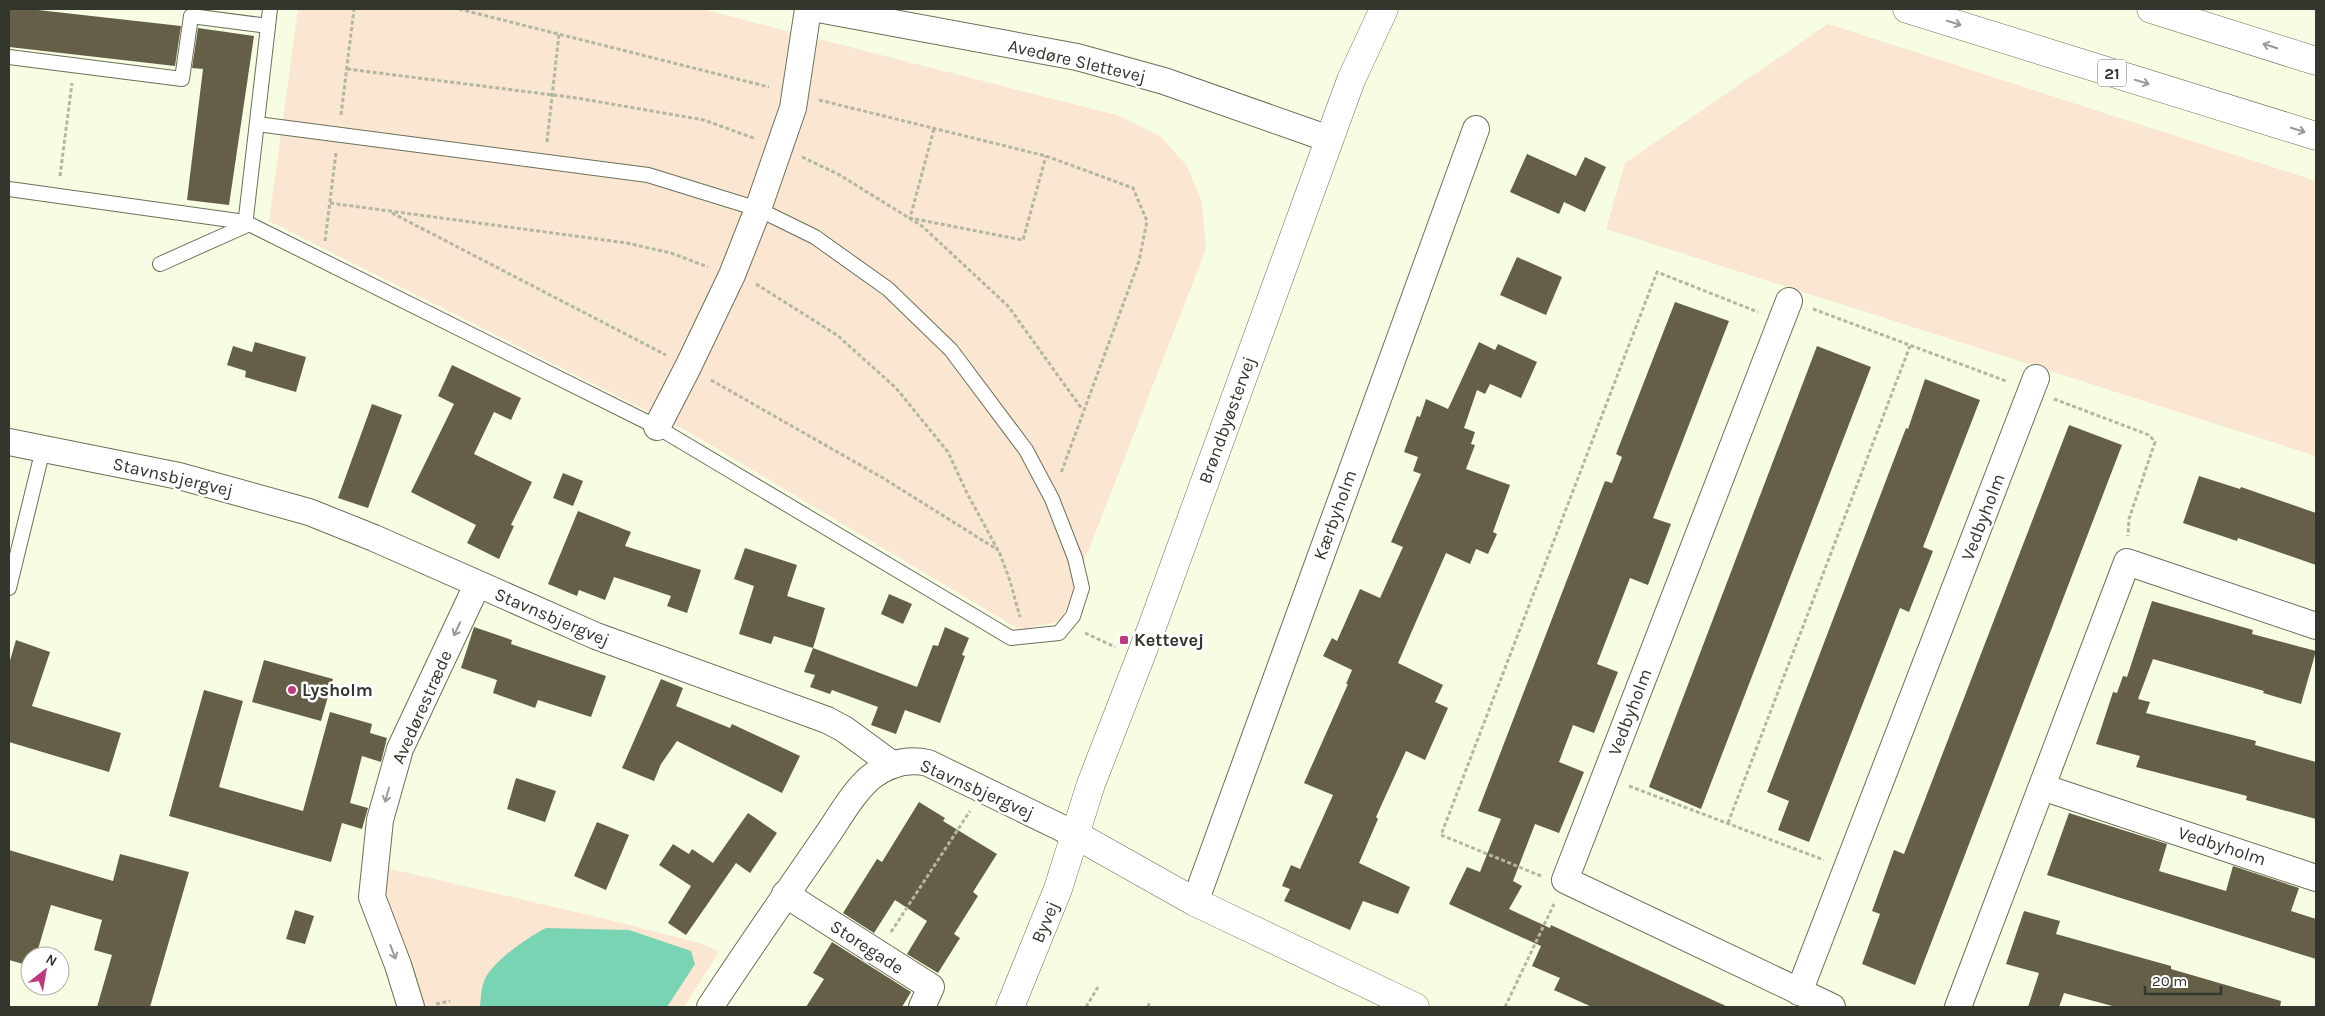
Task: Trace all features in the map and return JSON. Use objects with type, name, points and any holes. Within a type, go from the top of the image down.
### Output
[{"type":"main road","name":"Brøndbyøstervej","points":[[1076,835],[1091,784],[1140,658],[1351,80],[1384,9]]},
{"type":"main road","name":"21","points":[[1907,9],[2316,136]]},
{"type":"main road","points":[[2151,9],[2316,61]]},
{"type":"main road","points":[[1076,835],[1195,902],[1415,1007]]},
{"type":"main road","name":"Byvej","points":[[1010,1007],[1058,889],[1076,835]]},
{"type":"street","points":[[657,427],[732,275],[758,209],[793,108],[808,9]]},
{"type":"street","name":"Avedøre Slettevej","points":[[818,9],[1077,57],[1164,81],[1329,139]]},
{"type":"street","name":"Kærbyholm","points":[[1195,902],[1476,130]]},
{"type":"street","name":"Vedbyholm","points":[[1565,880],[1785,311]]},
{"type":"street","name":"Vedbyholm","points":[[1800,992],[2036,378]]},
{"type":"street","name":"Stavnsbjergvej","points":[[9,442],[179,476],[309,512],[374,538],[596,636],[827,720],[844,729],[893,765],[912,761],[928,764],[1076,835]]},
{"type":"street","points":[[1958,1007],[2126,562],[2316,626]]},
{"type":"street","name":"Avedørestræde","points":[[411,1007],[398,965],[372,897],[380,820],[400,749],[477,585]]},
{"type":"street","points":[[710,1007],[785,894],[862,786],[882,770],[893,765]]},
{"type":"street","name":"Vedbyholm","points":[[2042,787],[2316,878]]},
{"type":"street","points":[[1565,880],[1832,1007]]},
{"type":"street","name":"Storegade","points":[[785,894],[931,987],[922,1007]]},
{"type":"lane","points":[[160,264],[245,226],[270,9]]},
{"type":"lane","points":[[9,57],[182,79],[191,16],[268,26]]},
{"type":"lane","points":[[9,189],[246,222],[657,427],[1011,638],[1059,633],[1073,616],[1082,588],[1075,558],[1052,499],[1026,450],[951,350],[888,289],[815,237],[758,209],[648,175],[257,124]]},
{"type":"lane","points":[[9,588],[43,449]]},
{"type":"path","points":[[325,245],[354,9]]},
{"type":"path","points":[[458,9],[1046,156],[1133,188],[1147,221],[1139,261],[1052,499]]},
{"type":"path","points":[[544,161],[559,34]]},
{"type":"path","points":[[58,196],[75,66]]},
{"type":"path","points":[[934,129],[910,218],[1023,240],[1046,156]]},
{"type":"path","points":[[330,203],[627,243],[671,253],[755,283],[838,335],[908,402],[948,452],[967,493],[991,536],[1010,580],[1026,636]]},
{"type":"path","points":[[1505,1007],[1565,880],[1548,879],[1441,835],[1656,272],[1785,311]]},
{"type":"path","points":[[1728,823],[1910,346]]},
{"type":"path","points":[[1066,625],[1140,658]]},
{"type":"path","points":[[1605,776],[1847,869]]},
{"type":"path","points":[[877,953],[983,790]]},
{"type":"path","points":[[1086,1007],[1098,987]]},
{"type":"path","points":[[1148,1007],[1150,1001]]},
{"type":"shaded area","points":[[298,9],[701,9],[1120,116],[1160,136],[1187,166],[1202,203],[1206,249],[1061,621],[1020,630],[687,431],[269,221]]},
{"type":"shaded area","points":[[1828,24],[2316,181],[2316,456],[1606,229],[1625,163]]},
{"type":"shaded area","points":[[383,867],[622,923],[703,944],[719,952],[684,1007],[421,1007],[382,889]]},
{"type":"shaded area","points":[[546,928],[629,930],[691,951],[695,964],[667,1007],[480,1007],[483,984],[491,970],[513,949]]},
{"type":"building","points":[[9,9],[29,9],[181,26],[175,66],[9,47]]},
{"type":"building","points":[[198,28],[254,36],[229,205],[187,200],[203,69],[192,68]]},
{"type":"building","points":[[1527,154],[1576,176],[1585,157],[1606,167],[1585,212],[1564,202],[1559,214],[1510,192]]},
{"type":"building","points":[[1517,257],[1562,277],[1546,315],[1500,295]]},
{"type":"building","points":[[1675,302],[1729,321],[1653,518],[1671,524],[1648,585],[1630,578],[1597,664],[1618,672],[1594,733],[1573,725],[1559,762],[1584,772],[1559,833],[1535,824],[1513,881],[1522,886],[1509,909],[1550,928],[1551,925],[1728,1007],[1592,1007],[1554,990],[1560,978],[1532,966],[1541,946],[1449,904],[1467,867],[1480,872],[1501,819],[1478,811],[1605,481],[1612,483],[1622,457],[1616,454]]},
{"type":"building","points":[[255,342],[306,357],[296,392],[245,377],[246,371],[227,365],[233,346],[252,352]]},
{"type":"building","points":[[1479,342],[1495,350],[1498,344],[1537,362],[1521,398],[1490,384],[1485,394],[1477,390],[1464,428],[1475,432],[1471,444],[1475,445],[1466,469],[1510,485],[1493,532],[1497,534],[1488,554],[1476,549],[1470,564],[1446,553],[1398,663],[1443,685],[1435,702],[1448,708],[1425,760],[1406,751],[1376,817],[1378,819],[1359,863],[1410,887],[1398,914],[1363,901],[1350,930],[1284,901],[1290,889],[1282,886],[1291,865],[1300,869],[1333,795],[1304,783],[1348,684],[1346,684],[1352,670],[1323,656],[1332,638],[1337,641],[1360,589],[1380,598],[1403,547],[1391,542],[1421,474],[1413,471],[1418,457],[1404,452],[1417,416],[1420,417],[1426,399],[1448,409]]},
{"type":"building","points":[[1817,346],[1871,367],[1701,809],[1649,787]]},
{"type":"building","points":[[452,365],[521,398],[511,420],[494,412],[474,454],[532,482],[511,525],[514,526],[499,559],[467,543],[476,525],[411,492],[454,404],[438,396]]},
{"type":"building","points":[[1925,379],[1980,400],[1923,547],[1933,551],[1909,612],[1900,608],[1809,842],[1778,830],[1789,801],[1767,792],[1906,428],[1908,429]]},
{"type":"building","points":[[372,404],[402,415],[368,508],[338,498]]},
{"type":"building","points":[[2069,425],[2122,445],[1915,985],[1862,964],[1880,914],[1872,911],[1894,850],[1904,854]]},
{"type":"building","points":[[563,473],[583,481],[573,506],[553,498]]},
{"type":"building","points":[[2199,476],[2240,489],[2241,487],[2316,513],[2316,565],[2238,538],[2237,541],[2183,523]]},
{"type":"building","points":[[578,511],[631,532],[625,546],[701,570],[687,613],[667,606],[671,596],[614,577],[605,600],[579,590],[577,596],[548,584]]},
{"type":"building","points":[[745,548],[797,565],[787,596],[825,608],[813,648],[774,636],[771,644],[739,634],[754,586],[734,579]]},
{"type":"building","points":[[889,594],[912,604],[903,624],[881,614]]},
{"type":"building","points":[[2152,601],[2253,630],[2252,634],[2316,651],[2301,704],[2263,693],[2264,691],[2153,659],[2138,699],[2150,702],[2146,713],[2256,741],[2255,745],[2316,762],[2316,819],[2246,800],[2247,796],[2136,767],[2140,756],[2096,744],[2113,692],[2117,693],[2123,676],[2127,677]]},
{"type":"building","points":[[474,627],[512,640],[511,644],[606,676],[591,717],[538,700],[535,708],[493,693],[497,680],[461,668]]},
{"type":"building","points":[[945,627],[969,638],[962,655],[965,656],[940,723],[905,710],[896,734],[871,725],[878,707],[832,690],[830,694],[810,687],[815,675],[804,672],[813,648],[917,687],[933,645],[938,646]]},
{"type":"building","points":[[16,640],[50,652],[32,706],[121,733],[109,772],[9,742],[9,664]]},
{"type":"building","name":"Lysholm","points":[[264,660],[333,679],[321,721],[252,702]]},
{"type":"building","points":[[661,679],[683,688],[676,706],[730,728],[732,724],[800,756],[782,793],[677,741],[661,764],[654,781],[622,768]]},
{"type":"building","points":[[204,690],[243,701],[219,787],[303,811],[330,712],[372,724],[370,733],[387,738],[381,762],[362,756],[350,803],[368,808],[362,829],[342,823],[331,862],[169,816]]},
{"type":"building","points":[[516,778],[556,791],[545,822],[507,809]]},
{"type":"building","points":[[919,802],[945,818],[943,821],[997,854],[973,892],[978,896],[954,934],[960,938],[938,973],[907,954],[927,921],[895,900],[874,933],[843,913],[877,859],[882,862]]},
{"type":"building","points":[[748,813],[777,833],[750,873],[736,863],[686,935],[668,923],[691,886],[659,865],[673,844],[689,854],[692,849],[713,863]]},
{"type":"building","points":[[2069,813],[2167,844],[2159,871],[2226,891],[2233,866],[2299,888],[2291,911],[2316,919],[2316,959],[2047,875]]},
{"type":"building","points":[[597,822],[629,835],[606,890],[574,876]]},
{"type":"building","points":[[9,850],[113,881],[120,854],[189,872],[150,1007],[97,1007],[112,955],[94,950],[102,920],[51,905],[39,946],[20,946],[20,963],[9,960]]},
{"type":"building","points":[[295,910],[314,916],[305,944],[286,939]]},
{"type":"building","points":[[2024,911],[2060,921],[2056,934],[2171,966],[2171,969],[2281,1001],[2280,1007],[2116,1007],[2064,993],[2059,1007],[2028,1007],[2039,973],[2006,964]]},
{"type":"building","points":[[832,942],[911,992],[902,1007],[806,1007],[824,979],[813,973]]},
{"type":"place","name":"Kettevej","points":[[1124,640]]},
{"type":"place","name":"Lysholm","points":[[292,690]]}]
